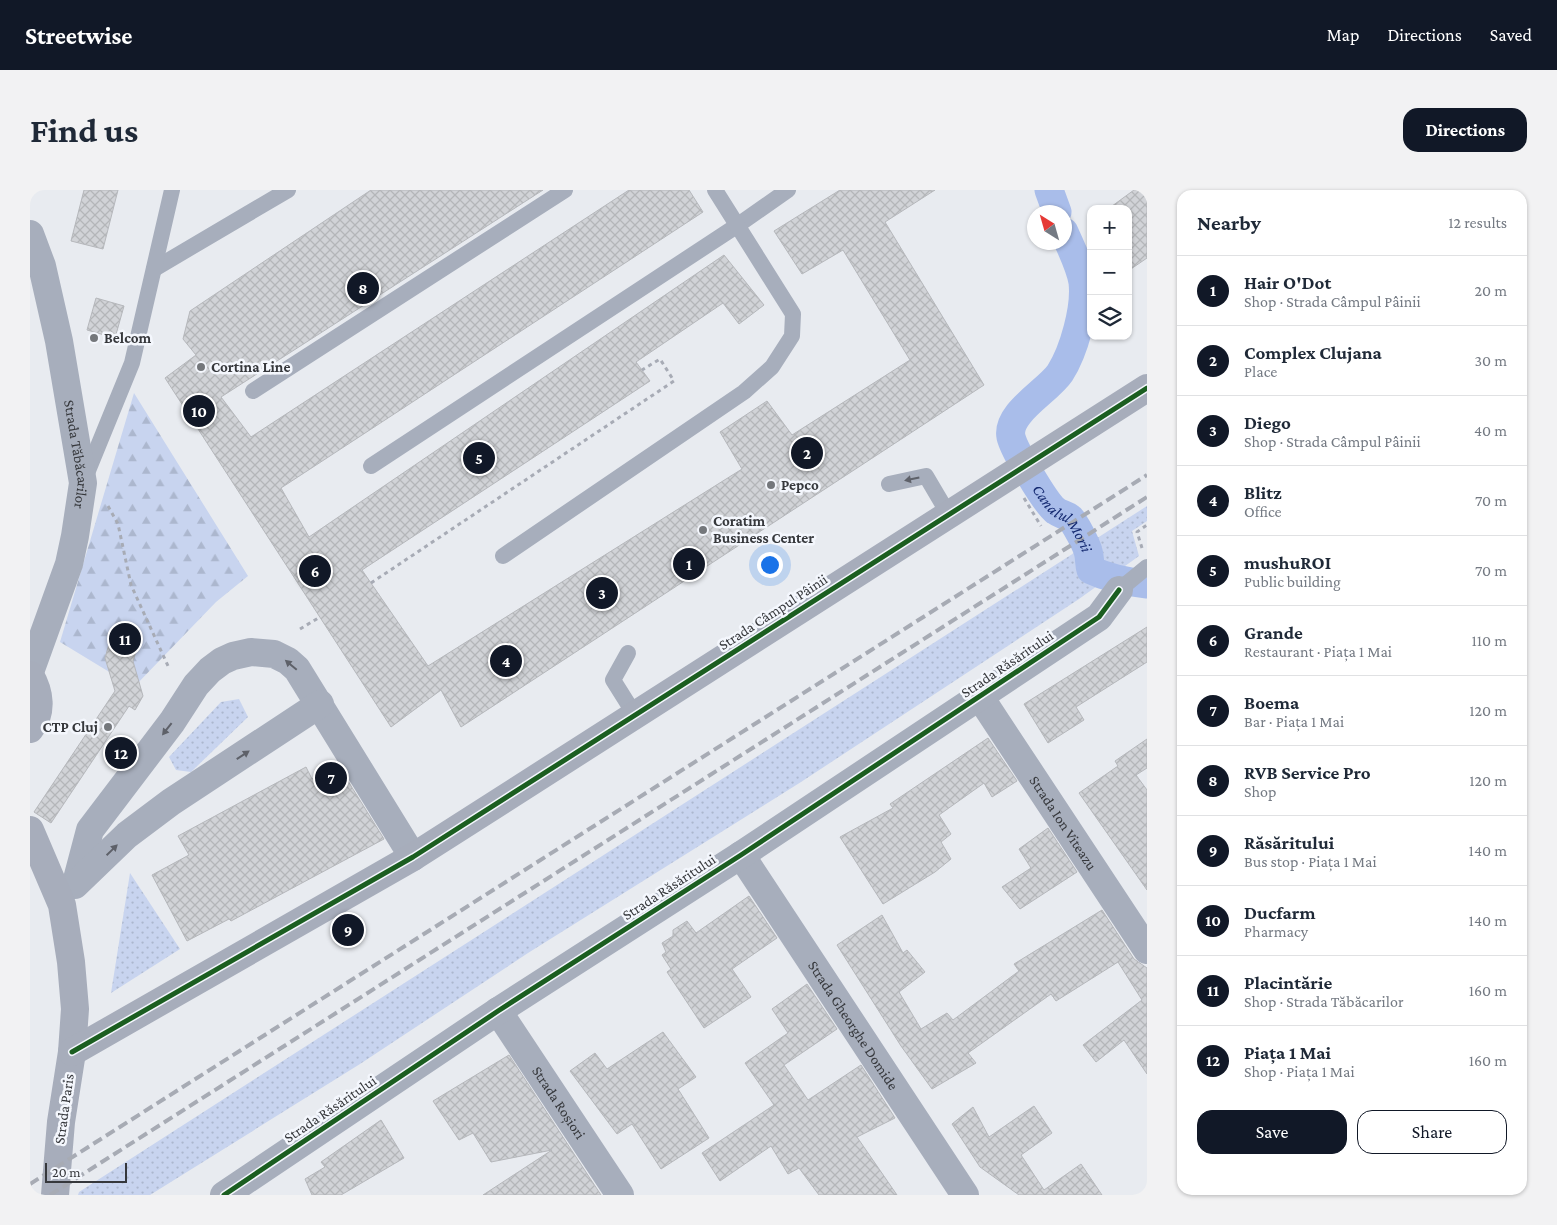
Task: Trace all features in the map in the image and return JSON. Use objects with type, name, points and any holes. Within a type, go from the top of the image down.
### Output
[{"type":"street","name":"Strada Tăbăcarilor","points":[[30,234],[42,266],[60,340],[86,476],[68,564],[30,674]]},
{"type":"street","name":"Strada Câmpul Pâinii","points":[[72,1052],[413,857],[1147,388]]},
{"type":"street","name":"Strada Răsăritului","points":[[224,1195],[249,1188],[498,1011],[741,855],[1099,617],[1119,590]]},
{"type":"street","points":[[69,894],[90,830],[172,722],[196,685],[210,670],[222,661],[233,656],[251,652],[274,654],[288,660],[297,669],[413,857]]},
{"type":"street","points":[[30,674],[37,686],[40,700],[38,714],[30,729]]},
{"type":"street","name":"Strada Ion Viteazu","points":[[980,697],[1147,950]]},
{"type":"street","points":[[69,894],[127,835],[164,808],[320,704]]},
{"type":"street","name":"Strada Paris","points":[[30,830],[69,894],[75,1009],[72,1052],[61,1122],[55,1195]]},
{"type":"street","name":"Strada Gheorghe Domide","points":[[741,855],[966,1195]]},
{"type":"street","name":"Strada Roșiori","points":[[498,1011],[620,1195]]},
{"type":"lane","points":[[86,476],[132,363],[172,190]]},
{"type":"lane","points":[[154,269],[288,190]]},
{"type":"lane","points":[[253,391],[565,190]]},
{"type":"lane","points":[[502,556],[744,392],[772,367],[792,336],[793,314],[715,190]]},
{"type":"lane","points":[[371,466],[738,226],[788,190]]},
{"type":"lane","points":[[889,484],[926,476],[949,515]]},
{"type":"lane","points":[[1119,590],[1146,561]]},
{"type":"lane","points":[[628,653],[613,680],[635,716]]},
{"type":"path","points":[[371,582],[674,380],[660,360],[642,370]]},
{"type":"path","points":[[86,476],[118,524],[132,585],[168,666]]},
{"type":"path","points":[[1022,496],[1041,526]]},
{"type":"path","points":[[1146,561],[1137,532],[1147,526]]},
{"type":"path","points":[[300,629],[320,617]]},
{"type":"green space","points":[[134,393],[248,576],[216,602],[134,687],[60,642]]},
{"type":"green space","points":[[1147,506],[1147,521],[1132,531],[1139,556],[1079,599],[801,782],[528,953],[360,1064],[150,1195],[78,1195],[79,1192]]},
{"type":"green space","points":[[239,699],[248,717],[191,772],[176,770],[169,757],[221,702]]},
{"type":"green space","points":[[130,873],[180,949],[111,993]]},
{"type":"building","points":[[84,190],[118,190],[103,249],[71,241]]},
{"type":"building","points":[[371,190],[543,190],[221,397],[251,437],[629,190],[689,190],[703,212],[281,488],[309,537],[724,255],[764,305],[739,324],[723,303],[636,362],[650,381],[362,570],[428,666],[742,469],[720,432],[767,401],[792,435],[910,360],[843,250],[802,274],[774,231],[840,190],[935,190],[885,222],[984,385],[461,727],[441,690],[391,727],[165,378],[196,355],[183,339],[190,311]]},
{"type":"building","points":[[1134,190],[1147,190],[1147,258],[1132,268],[1132,205],[1113,205]]},
{"type":"building","points":[[96,298],[124,306],[115,338],[87,330]]},
{"type":"building","points":[[1147,627],[1147,662],[1076,707],[1084,720],[1048,743],[1024,704]]},
{"type":"building","points":[[113,630],[140,638],[133,661],[143,696],[135,710],[129,706],[51,823],[34,812],[115,691],[105,658]]},
{"type":"building","points":[[988,738],[1017,781],[992,797],[984,783],[939,815],[951,834],[941,842],[951,859],[935,872],[883,904],[840,837],[893,808],[890,804]]},
{"type":"building","points":[[1147,739],[1147,768],[1136,775],[1147,790],[1147,890],[1079,793],[1118,766],[1115,761]]},
{"type":"building","points":[[338,765],[384,839],[231,921],[229,919],[187,941],[152,875],[189,855],[178,836],[306,767],[312,779]]},
{"type":"building","points":[[1048,828],[1077,872],[1020,909],[1002,887],[1031,868],[1019,849]]},
{"type":"building","points":[[749,896],[777,938],[732,969],[751,997],[704,1028],[667,972],[671,969],[662,955],[666,952],[662,943],[673,936],[673,930],[687,921],[696,933]]},
{"type":"building","points":[[1102,910],[1134,959],[1147,968],[1147,1074],[1124,1040],[1096,1062],[1083,1045],[1142,1000],[1118,962],[1056,1001],[1051,994],[968,1053],[976,1063],[932,1089],[901,1046],[837,945],[882,915],[903,953],[907,950],[925,972],[899,992],[921,1029],[947,1013],[953,1020],[1019,971],[1014,964]]},
{"type":"building","points":[[807,984],[837,1029],[784,1065],[808,1100],[861,1065],[895,1118],[857,1137],[897,1195],[819,1195],[799,1168],[788,1174],[771,1146],[720,1181],[702,1153],[774,1105],[745,1063],[788,1033],[772,1009]]},
{"type":"building","points":[[663,1032],[696,1077],[678,1089],[709,1138],[661,1169],[632,1124],[617,1134],[570,1071],[595,1053],[607,1069]]},
{"type":"building","points":[[509,1055],[601,1195],[483,1195],[552,1150],[491,1162],[473,1133],[459,1140],[433,1101]]},
{"type":"building","points":[[1034,1106],[1052,1133],[1021,1155],[1044,1190],[1081,1164],[1102,1195],[1019,1195],[980,1167],[952,1124],[973,1107],[989,1137]]},
{"type":"building","points":[[381,1120],[404,1158],[341,1195],[312,1195],[305,1179],[325,1167],[321,1162]]},
{"type":"waterway","name":"Canalul Morii","points":[[1049,190],[1054,205]]},
{"type":"waterway","name":"Canalul Morii","points":[[1072,250],[1083,282],[1083,304],[1078,329],[1070,353],[1060,373],[1021,411],[1011,428],[1011,437],[1024,464],[1045,498],[1056,511],[1070,518],[1077,529],[1088,551],[1091,570],[1119,580],[1147,584]]},
{"type":"railway","points":[[30,1184],[1147,475]]},
{"type":"railway","points":[[50,1195],[1147,497]]},
{"type":"cycle path","points":[[72,1052],[413,857],[1147,388]]},
{"type":"cycle path","points":[[224,1195],[498,1011],[741,855],[1099,617],[1119,590]]},
{"type":"place","name":"RVB Service Pro","points":[[363,288]]},
{"type":"place","name":"Belcom","points":[[94,338]]},
{"type":"place","name":"Cortina Line","points":[[201,367]]},
{"type":"place","name":"Ducfarm","points":[[199,411]]},
{"type":"place","name":"Complex Clujana","points":[[807,453]]},
{"type":"place","name":"mushuROI","points":[[479,458]]},
{"type":"place","name":"Pepco","points":[[771,485]]},
{"type":"place","name":"Coratim Business Center","points":[[703,530]]},
{"type":"place","name":"Hair O'Dot","points":[[689,564]]},
{"type":"place","name":"Grande","points":[[315,571]]},
{"type":"place","name":"Diego","points":[[602,593]]},
{"type":"place","name":"Placintărie","points":[[125,639]]},
{"type":"place","name":"Blitz","points":[[506,661]]},
{"type":"place","name":"CTP Cluj","points":[[108,727]]},
{"type":"place","name":"Piața 1 Mai","points":[[121,753]]},
{"type":"place","name":"Boema","points":[[331,778]]},
{"type":"place","name":"Răsăritului","points":[[348,930]]}]
